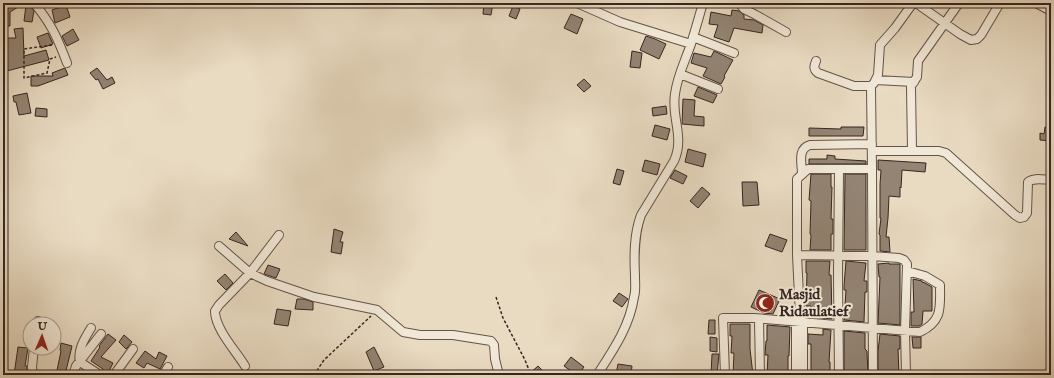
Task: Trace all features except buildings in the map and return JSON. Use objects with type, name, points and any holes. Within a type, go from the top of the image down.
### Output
[{"type":"street","points":[[34,3],[47,20],[60,44],[67,63]]},
{"type":"street","points":[[577,3],[620,22],[734,53]]},
{"type":"street","points":[[598,375],[598,372],[623,333],[631,312],[635,296],[634,256],[637,225],[641,215],[677,154],[679,139],[673,107],[675,94],[703,3]]},
{"type":"street","points":[[739,3],[744,9],[756,14],[786,32]]},
{"type":"street","points":[[873,375],[873,83],[878,75],[880,45],[895,28],[913,3]]},
{"type":"street","points":[[916,3],[971,40],[977,39],[981,35],[1000,3]]},
{"type":"street","points":[[912,151],[911,86],[917,77],[918,61],[959,3]]},
{"type":"street","points":[[1036,3],[1051,11]]},
{"type":"street","points":[[816,61],[814,68],[818,73],[854,86],[863,87],[873,83],[914,82]]},
{"type":"street","points":[[680,74],[718,90]]},
{"type":"street","points":[[802,174],[801,152],[804,148],[810,145],[912,151],[939,151],[946,153],[1020,218],[1024,218],[1027,213],[1028,182],[1034,179],[1051,180]]},
{"type":"street","points":[[803,375],[797,255],[798,179],[808,169],[872,169]]},
{"type":"street","points":[[839,375],[838,256],[840,169]]},
{"type":"street","points":[[244,366],[216,320],[215,311],[250,273],[279,235]]},
{"type":"street","points":[[219,246],[250,273],[267,281],[314,297],[377,310],[403,332],[453,335],[491,341],[494,345],[495,359],[499,375]]},
{"type":"street","points":[[797,255],[872,256],[899,258],[904,260],[907,264],[906,375]]},
{"type":"street","points":[[724,375],[723,318],[800,320],[920,332],[926,329],[935,321],[940,310],[940,285],[925,276],[907,271]]},
{"type":"street","points":[[760,319],[760,375]]},
{"type":"street","points":[[796,375],[800,320]]},
{"type":"street","points":[[91,328],[80,352],[80,362],[100,375]]},
{"type":"street","points":[[73,375],[76,366],[101,334]]},
{"type":"street","points":[[114,375],[133,348]]},
{"type":"street","points":[[33,356],[33,375]]},
{"type":"street","points":[[163,375],[168,367]]},
{"type":"path","points":[[60,44],[24,48],[24,78],[47,73],[50,59],[63,54]]},
{"type":"path","points":[[496,297],[503,318],[525,360],[530,375]]},
{"type":"path","points":[[314,375],[324,360],[377,310]]},
{"type":"path","points":[[561,375],[564,371]]},
{"type":"place","name":"Masjid Ridaulatief","points":[[765,303]]}]
